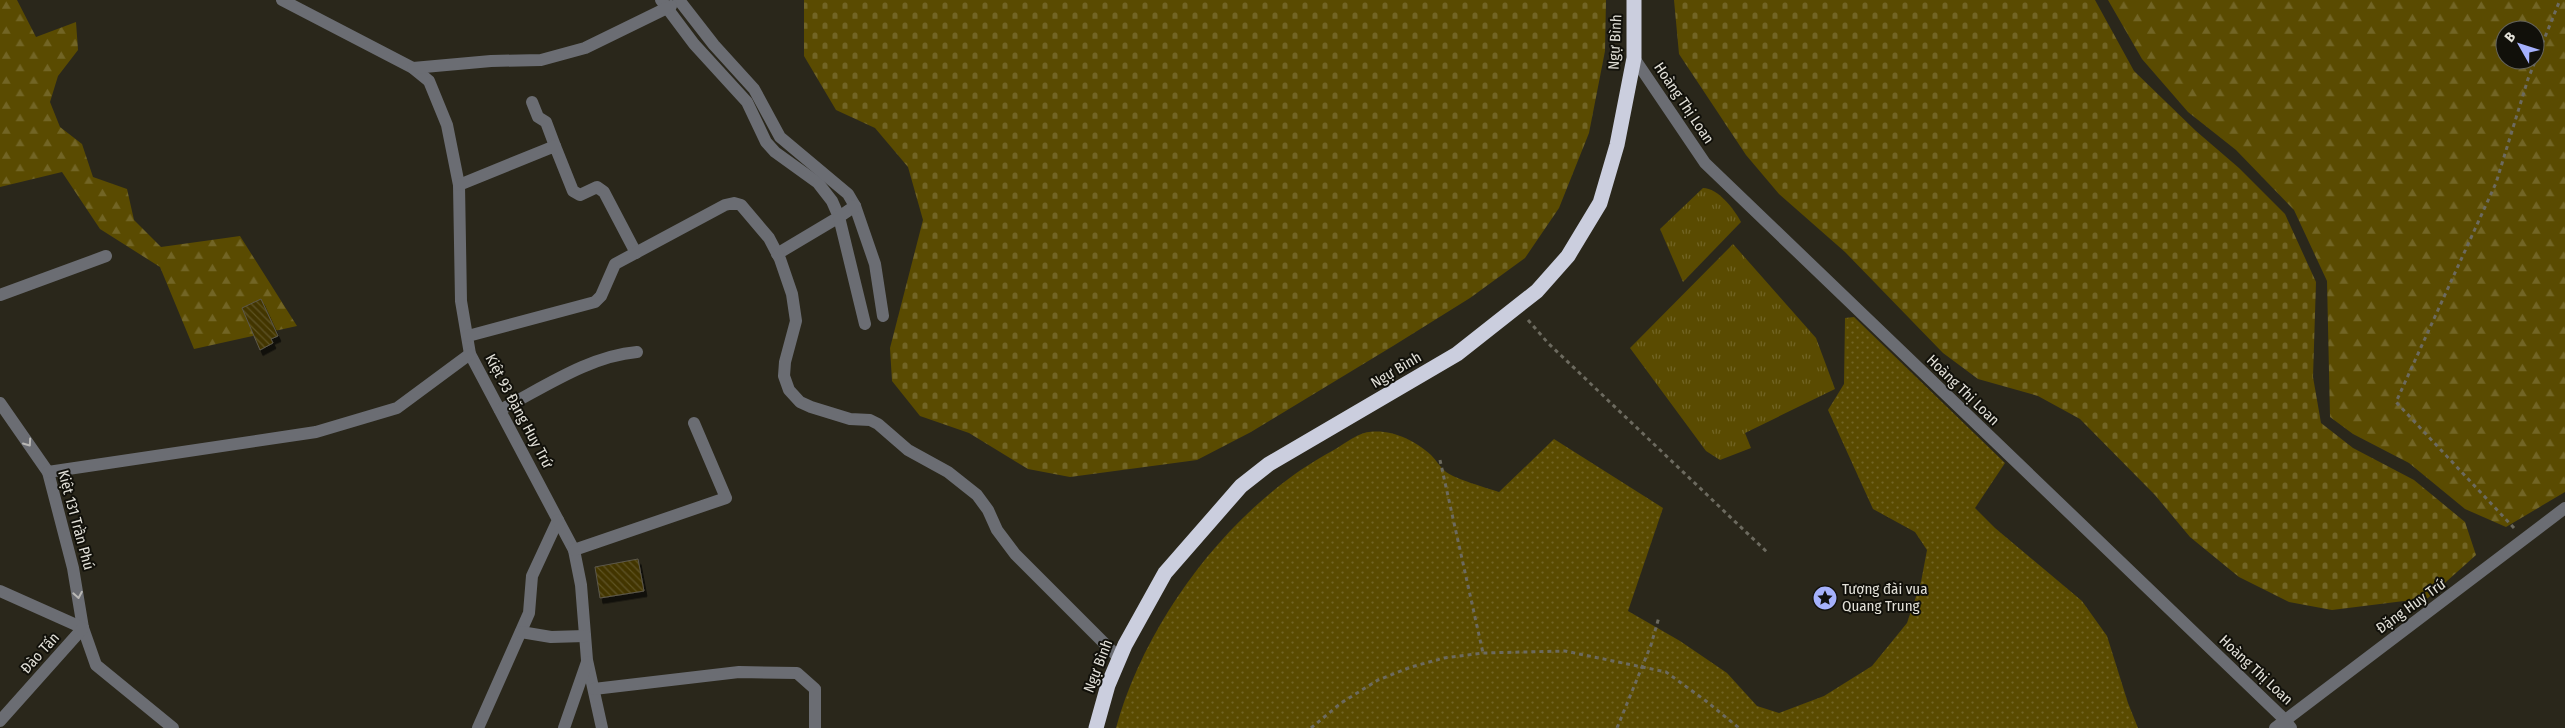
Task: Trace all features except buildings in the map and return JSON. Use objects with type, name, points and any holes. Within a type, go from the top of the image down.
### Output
[{"type":"highway","name":"Ngự Bình","points":[[1096,728],[1108,685],[1119,658],[1165,573],[1241,486],[1269,464],[1457,354],[1537,291],[1568,256],[1600,203],[1617,145],[1634,58],[1634,0]]},
{"type":"street","name":"Kiệt 93 Đặng Huy Trứ","points":[[282,0],[413,68],[429,81],[447,125],[459,185],[462,301],[470,354],[574,550],[581,585],[587,660]]},
{"type":"street","points":[[413,68],[490,61],[541,60],[585,48],[671,3]]},
{"type":"street","points":[[671,3],[747,102],[766,142],[776,152],[818,182],[832,201],[847,212],[875,264],[882,316]]},
{"type":"street","points":[[671,3],[714,45],[754,89],[780,137],[838,183],[848,194],[847,212],[865,324]]},
{"type":"street","name":"Hoàng Thị Loan","points":[[1634,58],[1705,162],[2283,725]]},
{"type":"street","points":[[532,102],[538,117],[546,122],[573,191],[580,195],[597,187],[604,192],[636,253]]},
{"type":"street","points":[[459,185],[555,146]]},
{"type":"street","points":[[468,336],[595,302],[601,296],[616,264],[726,205],[734,203],[741,206],[769,238],[792,294],[796,321],[785,362],[784,376],[789,390],[800,402],[811,407],[850,419],[870,420],[878,424],[908,450],[948,472],[977,495],[988,510],[997,530],[1015,554],[1119,658]]},
{"type":"street","points":[[777,254],[847,212]]},
{"type":"street","points":[[0,295],[106,256]]},
{"type":"street","points":[[500,410],[589,365],[616,354],[637,352]]},
{"type":"street","points":[[48,472],[316,432],[397,408],[470,354]]},
{"type":"street","name":"Kiệt 131 Trần Phú","points":[[0,403],[48,472],[73,568],[84,628],[96,665],[172,728]]},
{"type":"street","points":[[574,550],[726,498],[694,423]]},
{"type":"street","name":"Đặng Huy Trứ","points":[[2283,725],[2565,508]]},
{"type":"street","points":[[478,728],[529,613],[532,576],[558,520]]},
{"type":"street","points":[[0,591],[84,628]]},
{"type":"street","name":"Đào Tấn","points":[[0,722],[84,628]]},
{"type":"street","points":[[521,632],[551,637],[585,636]]},
{"type":"street","points":[[587,660],[602,728]]},
{"type":"street","points":[[564,728],[587,660]]},
{"type":"street","points":[[594,689],[739,672],[797,673],[815,689],[815,728]]},
{"type":"path","points":[[2525,540],[2396,402],[2496,183],[2528,79],[2560,0]]},
{"type":"path","points":[[1517,307],[1548,343],[1769,554]]},
{"type":"path","points":[[1440,460],[1483,653]]},
{"type":"path","points":[[1617,728],[1659,617]]},
{"type":"path","points":[[1311,728],[1341,703],[1378,680],[1411,667],[1444,658],[1483,653],[1565,650],[1666,672],[1706,700],[1739,728]]},
{"type":"green space","points":[[0,0],[17,0],[36,37],[76,22],[78,50],[58,76],[50,102],[60,127],[82,144],[93,177],[127,189],[134,220],[161,247],[240,236],[297,326],[194,349],[160,267],[100,229],[62,172],[0,187]]},
{"type":"green space","points":[[804,0],[1606,0],[1605,51],[1589,133],[1559,208],[1525,258],[1470,298],[1393,346],[1251,432],[1197,460],[1070,477],[1028,469],[969,433],[920,416],[892,381],[890,348],[923,220],[908,167],[875,128],[836,110],[804,56]]},
{"type":"green space","points":[[1674,0],[2095,0],[2134,71],[2196,131],[2239,168],[2285,214],[2316,282],[2313,377],[2321,423],[2353,448],[2414,480],[2465,522],[2476,555],[2428,598],[2332,610],[2289,602],[2239,577],[2190,537],[2155,495],[2080,419],[2038,396],[1978,379],[1943,353],[1845,252],[1779,194],[1746,155],[1679,54]]},
{"type":"green space","points":[[2108,0],[2565,0],[2565,492],[2506,527],[2465,509],[2409,463],[2353,434],[2330,417],[2327,281],[2294,210],[2236,150],[2188,112],[2142,59]]},
{"type":"green space","points":[[1703,188],[1720,195],[1741,222],[1683,282],[1660,229]]},
{"type":"green space","points":[[1733,244],[1816,338],[1835,389],[1745,433],[1751,448],[1720,460],[1706,451],[1630,348]]},
{"type":"green space","points":[[1854,317],[2005,463],[1975,508],[1995,528],[2082,601],[2107,636],[2138,728],[1116,728],[1130,687],[1148,646],[1171,607],[1198,569],[1228,534],[1260,502],[1295,474],[1355,437],[1369,432],[1386,432],[1410,440],[1431,455],[1451,475],[1499,492],[1554,439],[1663,508],[1628,611],[1680,641],[1727,673],[1757,706],[1779,713],[1824,696],[1872,666],[1907,623],[1921,582],[1927,550],[1915,532],[1873,509],[1828,410],[1844,384],[1845,318]]},
{"type":"place","name":"Tượng đài vua Quang Trung","points":[[1825,598]]}]
